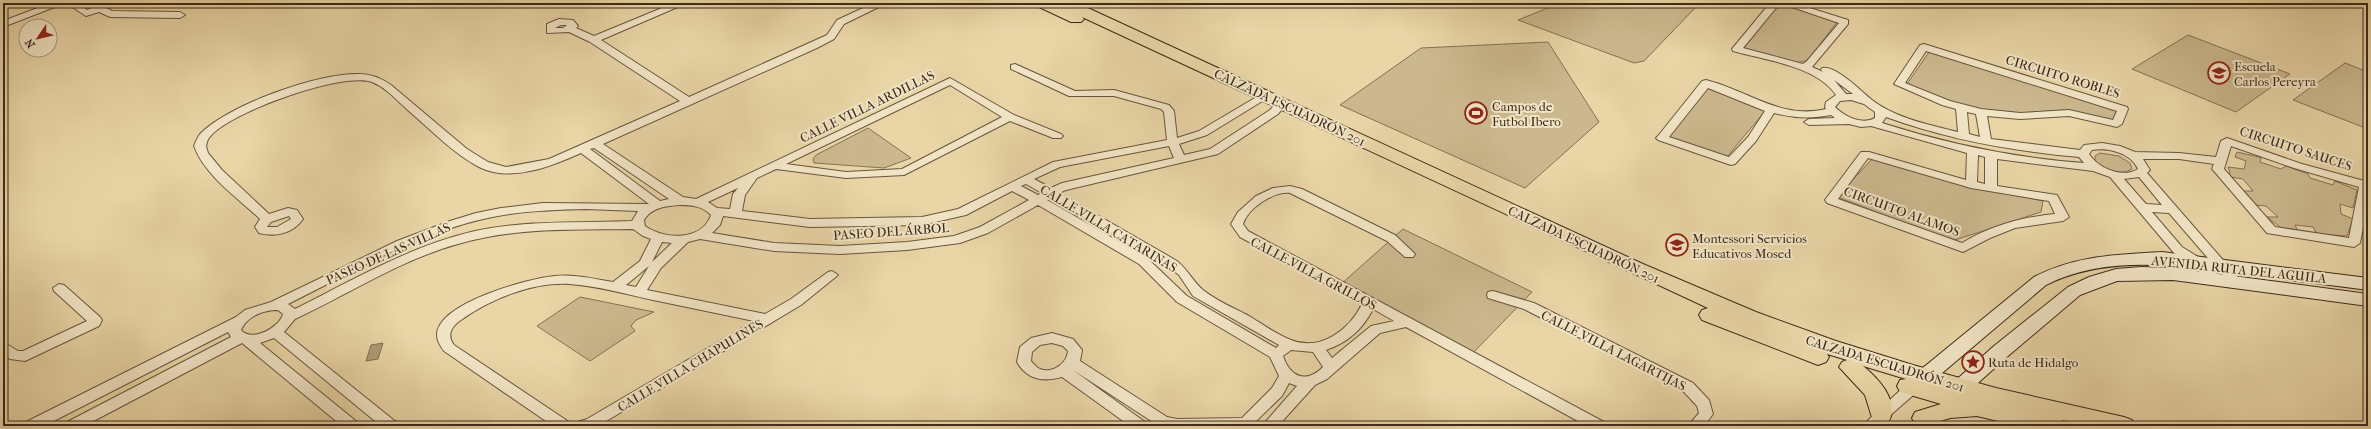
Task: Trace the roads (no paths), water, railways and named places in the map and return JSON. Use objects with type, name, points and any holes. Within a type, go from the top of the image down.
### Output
[{"type":"main road","name":"CALZADA ESCUADRÓN 201","points":[[1042,3],[1259,99]]},
{"type":"main road","name":"CALZADA ESCUADRÓN 201","points":[[1065,3],[1259,99],[1664,295],[1741,328],[1850,367],[1918,382],[1955,393],[2007,400],[2124,426]]},
{"type":"main road","name":"CALZADA ESCUADRÓN 201","points":[[1278,108],[1703,299],[1918,382]]},
{"type":"main road","points":[[1850,367],[1864,378],[1875,390],[1881,403],[1875,421]]},
{"type":"main road","name":"CALZADA ESCUADRÓN 201","points":[[1955,393],[1982,409],[2054,426]]},
{"type":"main road","points":[[1918,422],[1950,410],[1982,409]]},
{"type":"street","points":[[3,24],[60,3]]},
{"type":"street","points":[[71,3],[86,13],[99,9]]},
{"type":"street","points":[[90,3],[99,9],[116,15],[180,15]]},
{"type":"street","points":[[594,40],[682,3]]},
{"type":"street","points":[[267,219],[229,183],[202,153],[199,144],[201,138],[210,128],[230,116],[325,81],[357,77],[375,80],[475,160],[493,168],[531,168],[552,162],[596,144],[826,39],[834,34],[840,22],[882,3]]},
{"type":"street","points":[[1776,3],[1737,49],[1807,65],[1846,83],[1880,111],[1908,121],[1986,142],[2083,154],[2091,164],[2114,175],[2128,176],[2142,169],[2181,160]]},
{"type":"street","points":[[1784,3],[1845,22],[1807,65]]},
{"type":"street","points":[[570,29],[594,40],[689,102]]},
{"type":"street","name":"CIRCUITO ROBLES","points":[[1924,47],[2123,109],[2116,124],[2069,113],[2020,116],[1981,112],[1961,107],[1899,84],[1924,47]]},
{"type":"street","points":[[1807,65],[1833,84],[1843,97]]},
{"type":"street","points":[[1015,66],[1073,94],[1114,93],[1165,107],[1169,111],[1168,127],[1172,142],[1181,161]]},
{"type":"street","name":"CALLE VILLA ARDILLAS","points":[[697,203],[777,166],[950,81],[1010,117],[1057,136]]},
{"type":"street","points":[[1770,112],[1752,139],[1731,162],[1662,138],[1706,83],[1770,112],[1812,119],[1872,123],[1905,134],[1991,156],[2056,165],[2098,168]]},
{"type":"street","points":[[1833,84],[1846,83]]},
{"type":"street","points":[[1851,121],[1833,111],[1830,104],[1832,100],[1843,97],[1868,102]]},
{"type":"street","name":"PASEO DEL ÁRBOL","points":[[697,203],[715,211],[810,223],[922,221],[962,212],[1056,164],[1172,142],[1203,134],[1259,99]]},
{"type":"street","points":[[1961,107],[1964,137]]},
{"type":"street","name":"PASEO DEL ÁRBOL","points":[[698,235],[807,249],[840,250],[940,243],[984,230],[1049,193],[1081,182],[1181,161],[1214,152],[1278,108]]},
{"type":"street","points":[[1812,119],[1833,111]]},
{"type":"street","points":[[1872,123],[1881,118],[1880,111]]},
{"type":"street","points":[[1981,112],[1986,142]]},
{"type":"street","points":[[777,166],[798,170],[846,175],[904,172],[1010,117]]},
{"type":"street","name":"CIRCUITO SAUCES","points":[[2227,141],[2298,166],[2365,185],[2354,243],[2271,230],[2219,165],[2227,141]]},
{"type":"street","points":[[596,144],[680,202]]},
{"type":"street","points":[[2083,154],[2088,147],[2095,146],[2114,148],[2132,155],[2219,165]]},
{"type":"street","points":[[583,149],[613,171],[654,206],[639,216],[637,225],[647,234],[658,238],[684,239],[698,235],[712,227],[717,220],[715,211]]},
{"type":"street","points":[[1971,185],[1973,152]]},
{"type":"street","name":"CIRCUITO ALAMOS","points":[[1865,154],[1971,185],[2053,198],[2064,217],[2035,219],[1978,238],[1963,248],[1831,200],[1865,154]]},
{"type":"street","points":[[2132,155],[2219,273]]},
{"type":"street","points":[[1991,156],[1992,189]]},
{"type":"street","points":[[613,171],[626,165]]},
{"type":"street","points":[[2114,175],[2178,250],[2199,263]]},
{"type":"street","name":"CALLE VILLA ARDILLAS","points":[[735,214],[739,194],[756,176]]},
{"type":"street","name":"CALLE VILLA CATARINAS","points":[[1026,179],[1173,264],[1183,272],[1198,293],[1289,345]]},
{"type":"street","name":"CALLE VILLA CATARINAS","points":[[1013,186],[1143,261],[1182,299],[1276,354]]},
{"type":"street","name":"CALLE VILLA GRILLOS","points":[[1406,323],[1244,234],[1239,229],[1238,219],[1242,213],[1269,193],[1290,189],[1298,191],[1391,238],[1409,254]]},
{"type":"street","name":"PASEO DE LAS VILLAS","points":[[240,320],[256,310],[274,306],[421,236],[480,216],[548,208],[654,206],[680,202],[697,203]]},
{"type":"street","points":[[2143,208],[2172,209]]},
{"type":"street","name":"PASEO DE LAS VILLAS","points":[[291,316],[420,253],[454,240],[519,230],[637,225]]},
{"type":"street","points":[[639,292],[658,238]]},
{"type":"street","points":[[616,287],[684,239]]},
{"type":"street","points":[[2130,258],[2141,273]]},
{"type":"street","name":"AVENIDA RUTA DEL AGUILA","points":[[1918,382],[2040,281],[2074,266],[2094,262],[2130,258],[2162,258],[2199,263],[2237,283],[2368,300]]},
{"type":"street","name":"AVENIDA RUTA DEL AGUILA","points":[[1955,393],[2001,351],[2074,291],[2095,281],[2141,273],[2219,273],[2368,284]]},
{"type":"street","points":[[767,319],[796,302],[832,275]]},
{"type":"street","name":"CALLE VILLA CHAPULINES","points":[[564,426],[449,348],[443,341],[443,333],[452,319],[467,310],[516,289],[535,283],[568,280],[616,287],[767,319]]},
{"type":"street","points":[[4,348],[15,356],[25,356],[94,323],[95,320],[59,288]]},
{"type":"street","name":"CALLE VILLA LAGARTIJAS","points":[[1493,295],[1529,306],[1688,387],[1704,404],[1706,414],[1695,426]]},
{"type":"street","points":[[1310,381],[1295,380],[1286,376],[1276,354],[1289,345],[1317,348],[1334,342],[1354,328],[1364,316],[1370,303]]},
{"type":"street","points":[[72,426],[244,339],[275,332],[283,327],[291,316],[287,308],[274,306]]},
{"type":"street","name":"CALLE VILLA CHAPULINES","points":[[583,426],[592,423],[767,319]]},
{"type":"street","points":[[240,320],[234,331],[352,426]]},
{"type":"street","points":[[30,426],[240,320]]},
{"type":"street","points":[[1269,426],[1310,381],[1326,374],[1331,367],[1376,329],[1406,323],[1599,426]]},
{"type":"street","points":[[275,332],[390,426]]},
{"type":"street","points":[[1317,348],[1331,367]]},
{"type":"street","points":[[1140,426],[1069,367],[1164,422],[1177,424],[1245,424],[1277,392],[1286,376]]},
{"type":"street","points":[[1875,421],[1918,382]]},
{"type":"street","points":[[1918,422],[1955,393]]},
{"type":"place","name":"Escuela Carlos Pereyra","points":[[2219,73]]},
{"type":"place","name":"Campos de Futbol Ibero","points":[[1476,113]]},
{"type":"place","name":"Montessori Servicios Educativos Mosed","points":[[1677,245]]},
{"type":"place","name":"Ruta de Hidalgo","points":[[1973,362]]}]
